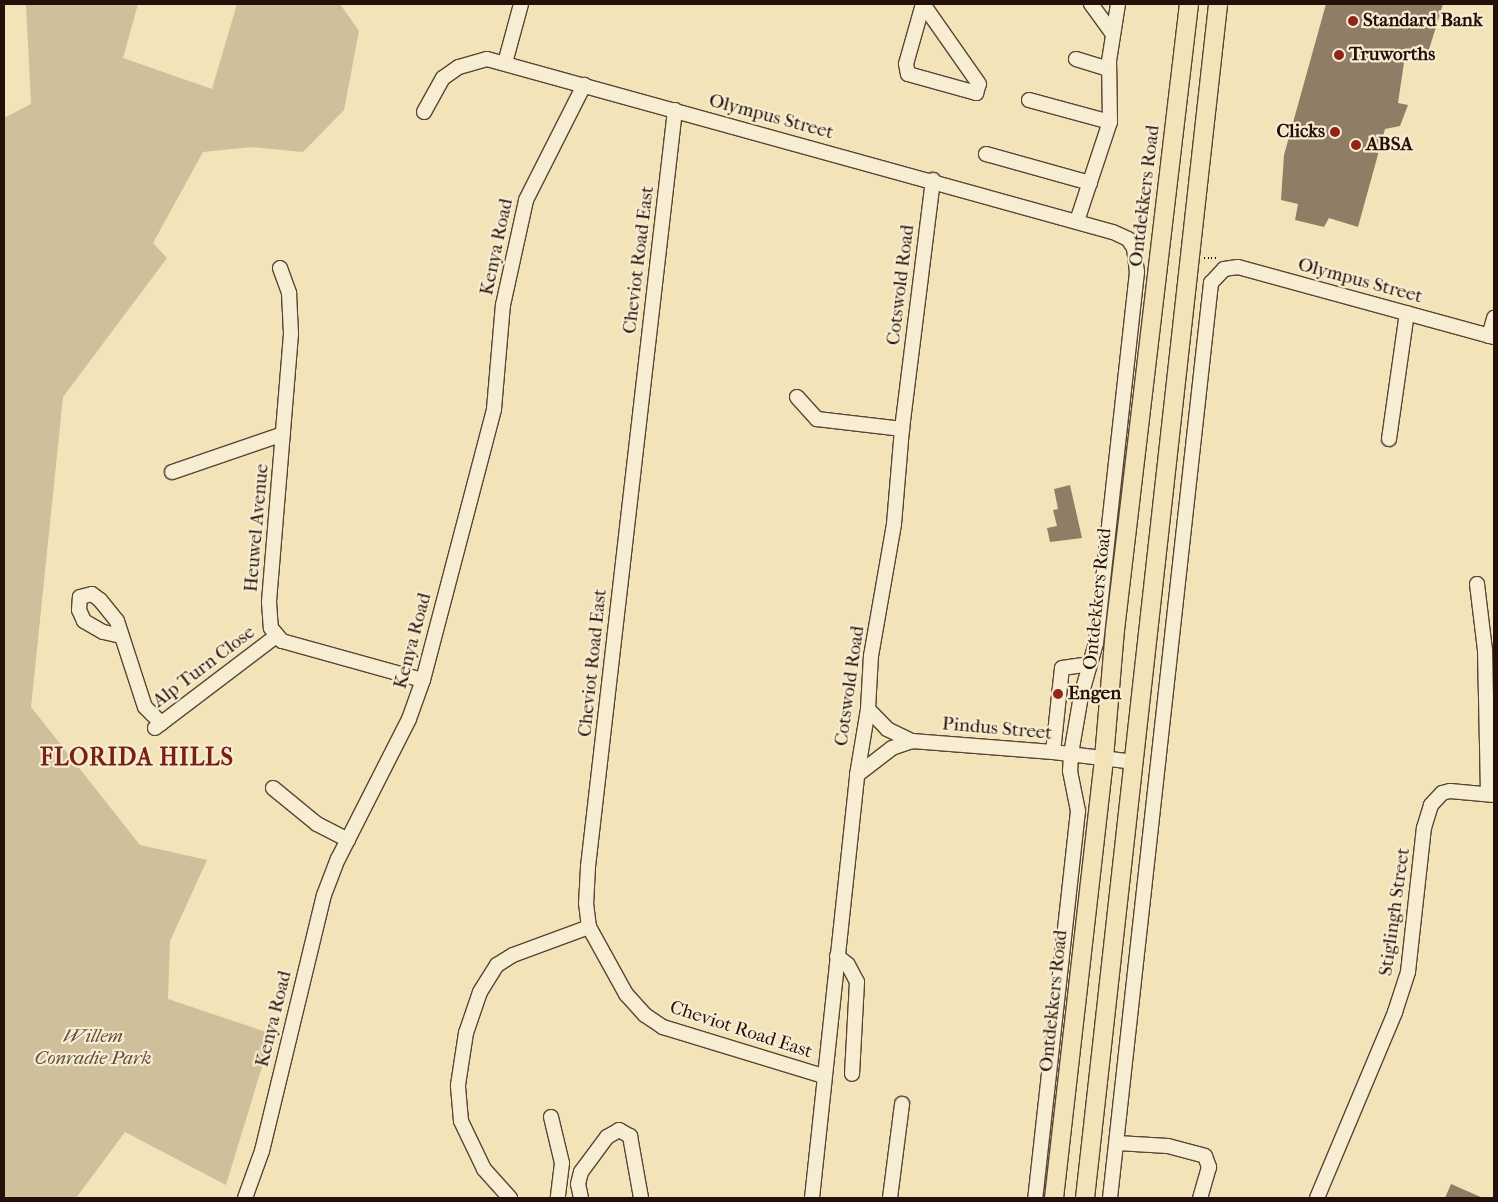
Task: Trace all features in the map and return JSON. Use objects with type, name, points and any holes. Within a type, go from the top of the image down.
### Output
[{"type":"main road","name":"Ontdekkers Road","points":[[1054,1198],[1104,758],[1115,630],[1189,4]]},
{"type":"main road","points":[[1085,1198],[1098,1062],[1134,762],[1218,4]]},
{"type":"street","points":[[505,63],[521,4]]},
{"type":"street","points":[[923,4],[979,84],[976,93],[908,74],[906,64],[923,4]]},
{"type":"street","points":[[1091,4],[1113,34]]},
{"type":"street","points":[[1077,221],[1110,122],[1109,69],[1118,4]]},
{"type":"street","points":[[1076,59],[1109,69]]},
{"type":"street","name":"Olympus Street","points":[[424,112],[443,78],[459,66],[479,60],[505,63],[933,180],[1077,221],[1128,239]]},
{"type":"street","name":"Kenya Road","points":[[244,1198],[262,1150],[324,895],[348,840],[409,719],[423,680],[494,409],[502,312],[526,200],[584,85]]},
{"type":"street","points":[[1029,100],[1110,122]]},
{"type":"street","name":"Cheviot Road East","points":[[675,110],[588,867],[586,903],[589,927],[626,994],[645,1015],[663,1027],[823,1076]]},
{"type":"street","points":[[986,154],[1090,183]]},
{"type":"street","name":"Cotswold Road","points":[[812,1198],[823,1076],[857,775],[868,709],[871,656],[894,524],[902,429],[933,180]]},
{"type":"street","name":"Ontdekkers Road","points":[[1035,1198],[1078,811],[1070,771],[1071,754],[1089,664],[1096,643],[1137,272],[1136,254],[1128,239]]},
{"type":"street","name":"Olympus Street","points":[[1117,1143],[1211,283],[1224,269],[1238,267],[1492,337]]},
{"type":"street","name":"Heuwel Avenue","points":[[275,637],[269,616],[269,602],[291,314],[288,292],[280,268]]},
{"type":"street","points":[[1389,439],[1407,313]]},
{"type":"street","points":[[1492,337],[1494,318]]},
{"type":"street","points":[[797,397],[816,420],[902,429]]},
{"type":"street","points":[[172,472],[283,434]]},
{"type":"street","points":[[1477,584],[1486,650],[1490,790]]},
{"type":"street","name":"Alp Turn Close","points":[[121,636],[145,708],[158,725],[275,637]]},
{"type":"street","points":[[275,637],[423,680]]},
{"type":"street","points":[[1053,752],[1062,668],[1089,664]]},
{"type":"street","name":"Pindus Street","points":[[868,709],[887,729],[912,741],[1053,752],[1134,762]]},
{"type":"street","points":[[857,775],[892,748],[912,741]]},
{"type":"street","points":[[273,788],[317,824],[348,840]]},
{"type":"street","name":"Stiglingh Street","points":[[1317,1198],[1395,1012],[1408,972],[1426,816],[1442,793],[1490,790]]},
{"type":"street","points":[[510,1198],[484,1169],[461,1121],[458,1085],[466,1033],[480,992],[497,965],[513,955],[589,927]]},
{"type":"street","points":[[837,956],[848,965],[857,982],[852,1074]]},
{"type":"street","points":[[890,1198],[902,1104]]},
{"type":"street","points":[[551,1117],[562,1163],[558,1198]]},
{"type":"street","points":[[581,1198],[578,1184],[581,1172],[607,1137],[619,1130],[630,1136],[641,1198]]},
{"type":"street","points":[[1110,1198],[1117,1143],[1168,1146],[1205,1156],[1209,1167],[1200,1198]]},
{"type":"green space","name":"Willem Conradie Park","points":[[26,4],[138,4],[123,58],[212,89],[237,4],[340,4],[359,31],[344,110],[303,152],[252,147],[203,152],[153,243],[167,258],[63,397],[31,707],[140,845],[207,860],[170,941],[168,999],[272,1034],[226,1185],[125,1132],[76,1198],[4,1198],[4,118],[31,104]]},
{"type":"building","points":[[1326,4],[1443,4],[1427,56],[1405,56],[1398,103],[1408,105],[1400,126],[1385,129],[1358,227],[1329,218],[1324,227],[1295,220],[1298,204],[1281,200],[1284,155]]},
{"type":"building","points":[[1070,485],[1082,538],[1050,542],[1047,528],[1057,526],[1053,510],[1058,509],[1054,489]]},
{"type":"building","points":[[1451,1184],[1483,1198],[1445,1198]]},
{"type":"place","name":"Standard Bank","points":[[1353,21]]},
{"type":"place","name":"Truworths","points":[[1339,55]]},
{"type":"place","name":"Clicks","points":[[1335,132]]},
{"type":"place","name":"ABSA","points":[[1356,145]]},
{"type":"place","name":"Engen","points":[[1058,694]]},
{"type":"district","name":"FLORIDA HILLS","points":[[137,758]]}]
